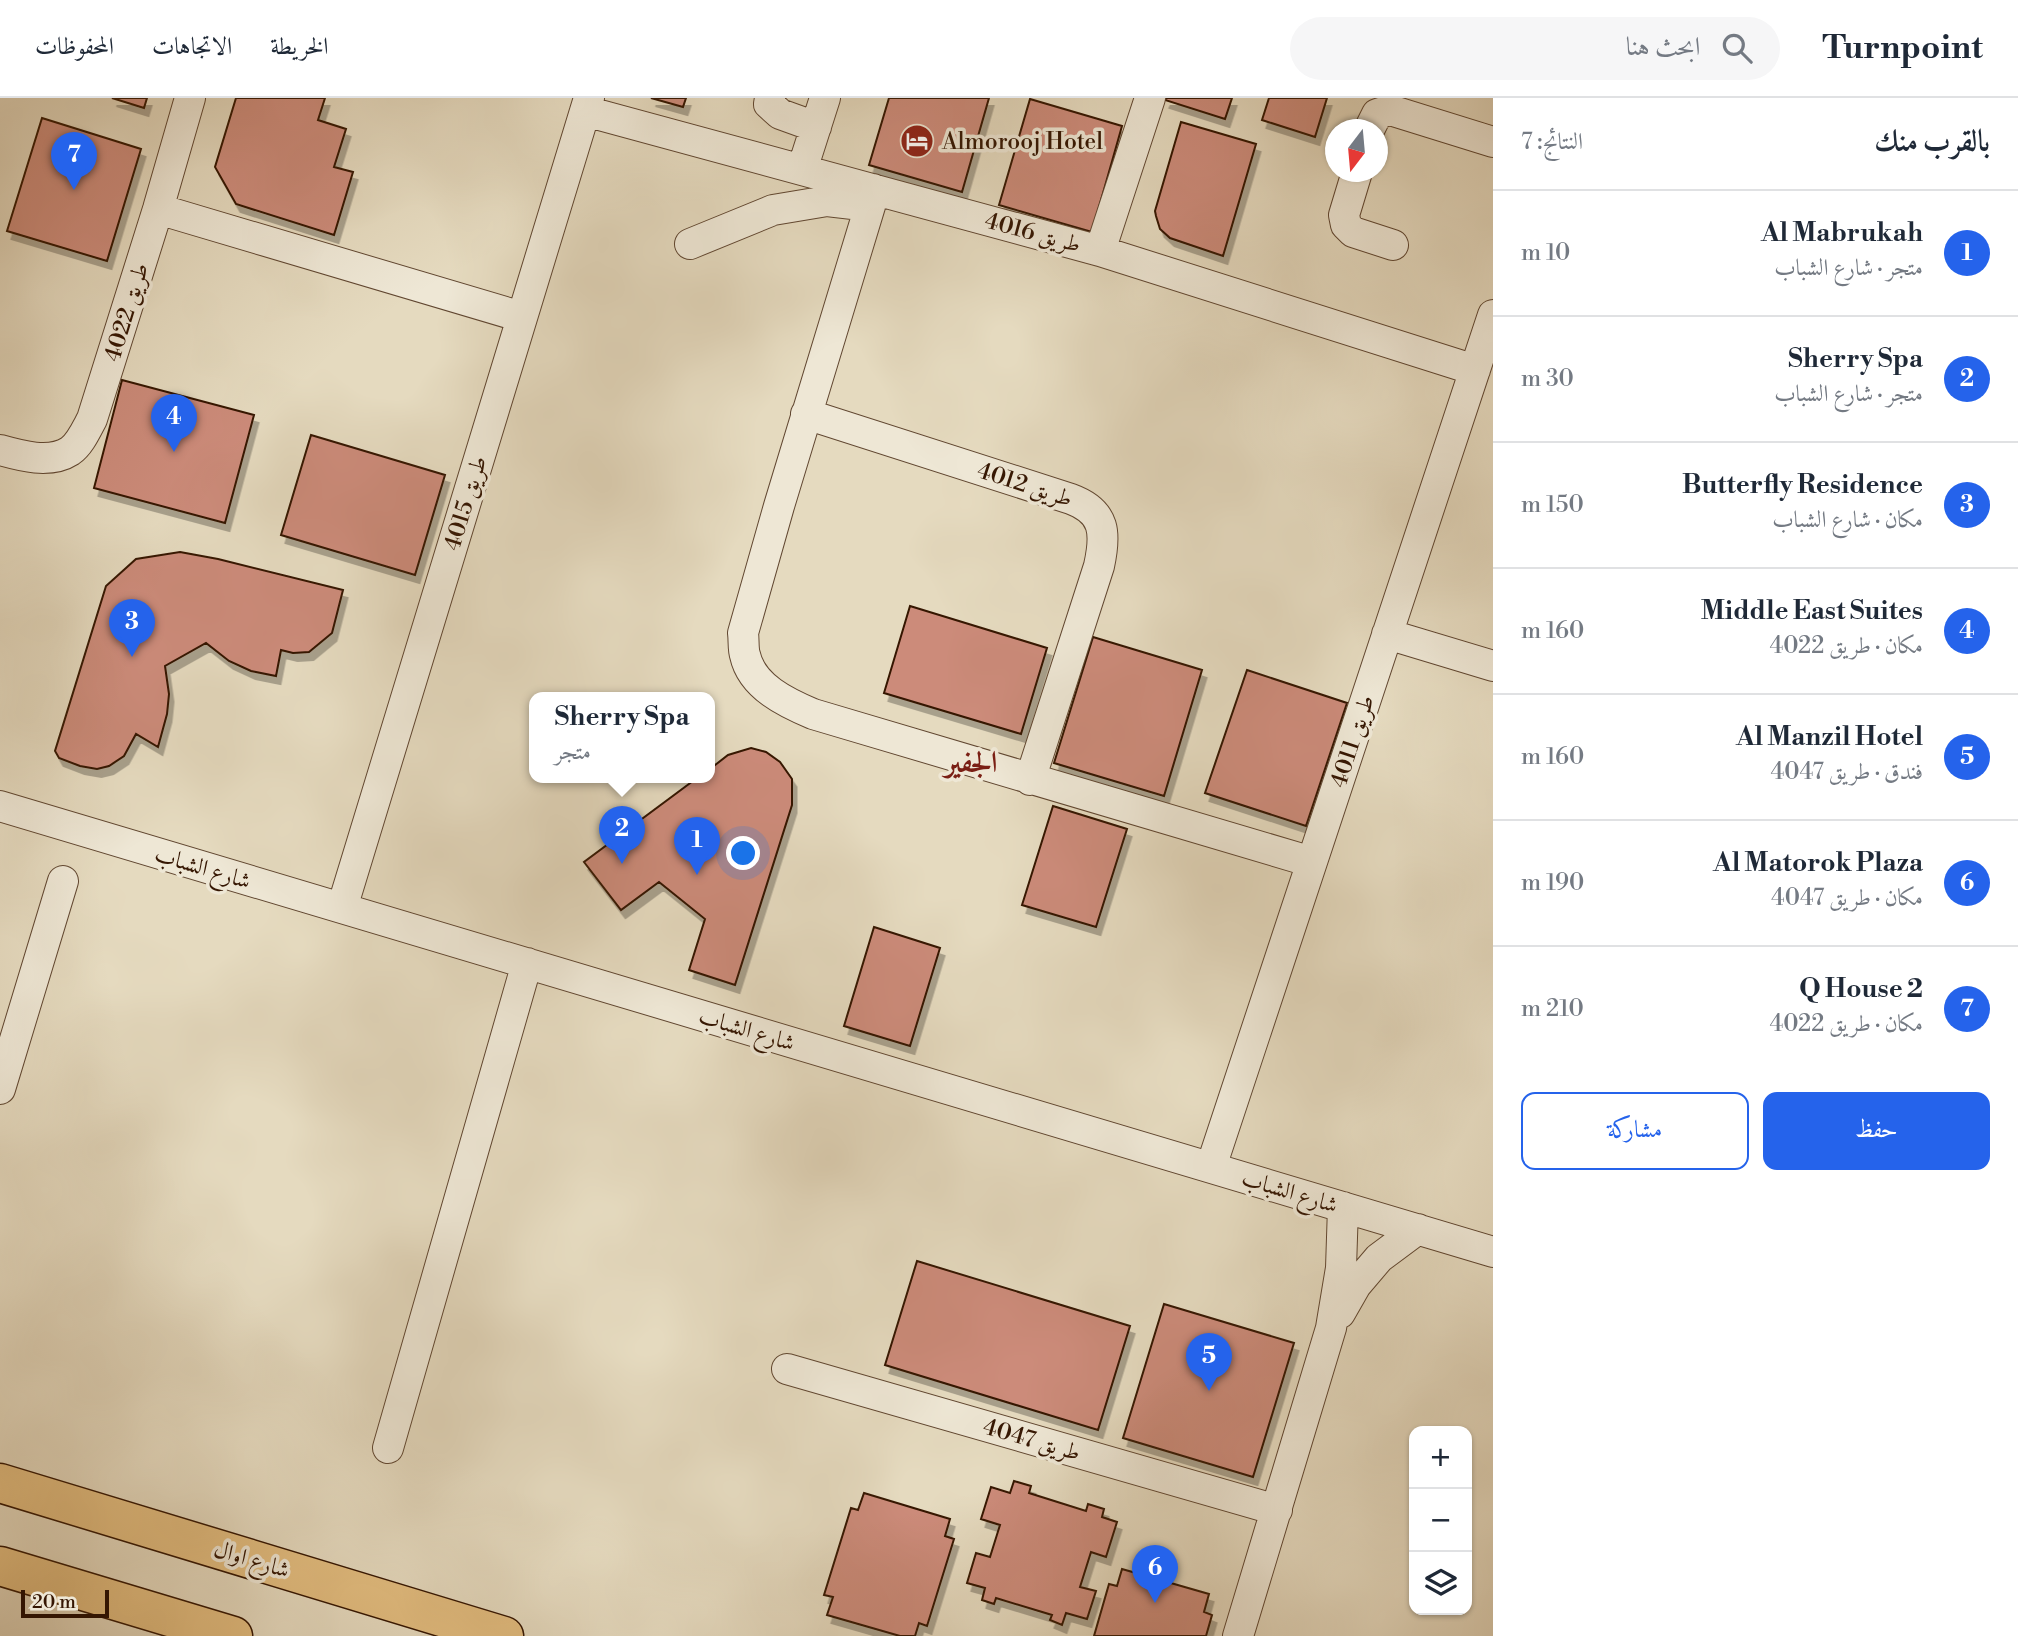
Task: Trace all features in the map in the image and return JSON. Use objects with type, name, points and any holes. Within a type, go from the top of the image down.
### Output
[{"type":"main road","name":"شارع اوال","points":[[0,1483],[504,1636]]},
{"type":"main road","points":[[9,1573],[233,1636]]},
{"type":"street","name":"طريق 4022","points":[[0,450],[36,457],[55,457],[71,450],[83,437],[92,419],[190,98]]},
{"type":"street","points":[[769,98],[769,104],[780,114],[816,127]]},
{"type":"street","points":[[802,170],[825,98]]},
{"type":"street","points":[[1100,251],[1150,98]]},
{"type":"street","name":"طريق 4016","points":[[587,105],[802,170],[872,198],[1100,251],[1475,370]]},
{"type":"street","name":"طريق 4015","points":[[342,908],[587,105]]},
{"type":"street","points":[[1374,119],[1377,114],[1390,110],[1493,142]]},
{"type":"street","points":[[1354,182],[1344,215],[1346,225],[1353,232],[1393,245]]},
{"type":"street","points":[[690,244],[773,210],[827,201],[872,198],[743,633],[744,655],[750,669],[761,683],[777,696],[813,714],[1312,862]]},
{"type":"street","points":[[158,209],[522,317]]},
{"type":"street","name":"طريق 4011","points":[[1211,1167],[1493,315]]},
{"type":"street","name":"طريق 4012","points":[[806,414],[1084,503],[1097,514],[1103,530],[1104,544],[1099,566],[1030,780]]},
{"type":"street","points":[[1387,634],[1493,666]]},
{"type":"street","name":"شارع الشباب","points":[[0,806],[1493,1252]]},
{"type":"street","points":[[0,1089],[63,881]]},
{"type":"street","points":[[388,1448],[527,963]]},
{"type":"street","points":[[1238,1636],[1331,1328],[1341,1268],[1343,1207]]},
{"type":"street","points":[[1331,1328],[1356,1285],[1379,1258],[1418,1229]]},
{"type":"street","name":"طريق 4047","points":[[787,1368],[1277,1510]]},
{"type":"building","points":[[112,98],[147,98],[144,108]]},
{"type":"building","points":[[236,98],[325,98],[318,120],[346,129],[334,167],[353,172],[334,235],[236,204],[215,167]]},
{"type":"building","points":[[651,98],[686,98],[683,107]]},
{"type":"building","points":[[889,98],[989,98],[962,192],[869,165]]},
{"type":"building","points":[[1232,98],[1225,119],[1165,100]]},
{"type":"building","points":[[1269,98],[1327,98],[1315,137],[1262,120]]},
{"type":"building","points":[[1030,99],[1122,126],[1092,232],[999,205]]},
{"type":"building","points":[[42,118],[141,149],[107,261],[7,231]]},
{"type":"building","points":[[1181,122],[1256,144],[1223,256],[1170,238],[1160,229],[1155,211]]},
{"type":"building","points":[[122,380],[254,415],[225,523],[94,488]]},
{"type":"building","points":[[311,435],[445,475],[415,575],[281,535]]},
{"type":"building","points":[[180,552],[343,590],[332,633],[309,652],[293,653],[281,650],[276,676],[251,671],[229,661],[206,643],[165,666],[169,694],[167,714],[158,747],[136,734],[124,756],[109,766],[97,769],[59,758],[55,751],[106,586],[136,559]]},
{"type":"building","points":[[910,606],[1047,648],[1021,734],[884,693]]},
{"type":"building","points":[[1093,637],[1202,670],[1164,796],[1054,763]]},
{"type":"building","points":[[1247,670],[1347,703],[1306,826],[1205,793]]},
{"type":"building","points":[[751,748],[766,752],[780,762],[792,779],[792,805],[735,985],[689,970],[705,919],[659,882],[621,910],[584,862],[690,783],[715,783],[715,765],[728,755]]},
{"type":"building","points":[[1053,806],[1127,829],[1096,927],[1022,905]]},
{"type":"building","points":[[874,927],[940,948],[910,1046],[844,1026]]},
{"type":"building","points":[[917,1261],[1130,1326],[1098,1430],[885,1365]]},
{"type":"building","points":[[1164,1304],[1294,1343],[1253,1477],[1123,1438]]},
{"type":"building","points":[[1014,1481],[1031,1486],[1029,1493],[1086,1511],[1088,1504],[1104,1509],[1102,1517],[1117,1522],[1106,1557],[1091,1552],[1080,1587],[1096,1591],[1087,1619],[1066,1613],[1062,1625],[1050,1620],[1052,1615],[996,1598],[994,1604],[982,1600],[985,1588],[967,1583],[976,1553],[990,1557],[1000,1525],[981,1519],[991,1487],[1010,1493]]},
{"type":"building","points":[[864,1493],[950,1519],[945,1536],[954,1539],[927,1626],[919,1623],[915,1636],[900,1636],[827,1615],[833,1597],[824,1595],[851,1508],[858,1510]]},
{"type":"building","points":[[1122,1569],[1209,1594],[1204,1612],[1212,1615],[1206,1636],[1094,1636],[1109,1584],[1117,1586]]},
{"type":"place","name":"Almorooj Hotel","points":[[917,141]]},
{"type":"place","name":"Q House 2","points":[[74,190]]},
{"type":"place","name":"Middle East Suites","points":[[174,452]]},
{"type":"place","name":"Butterfly Residence","points":[[132,657]]},
{"type":"place","name":"Sherry Spa","points":[[622,864]]},
{"type":"place","name":"Al Mabrukah","points":[[697,875]]},
{"type":"place","name":"Al Manzil Hotel","points":[[1209,1391]]},
{"type":"place","name":"Al Matorok Plaza","points":[[1155,1603]]},
{"type":"district","name":"الجفير","points":[[971,762]]}]
